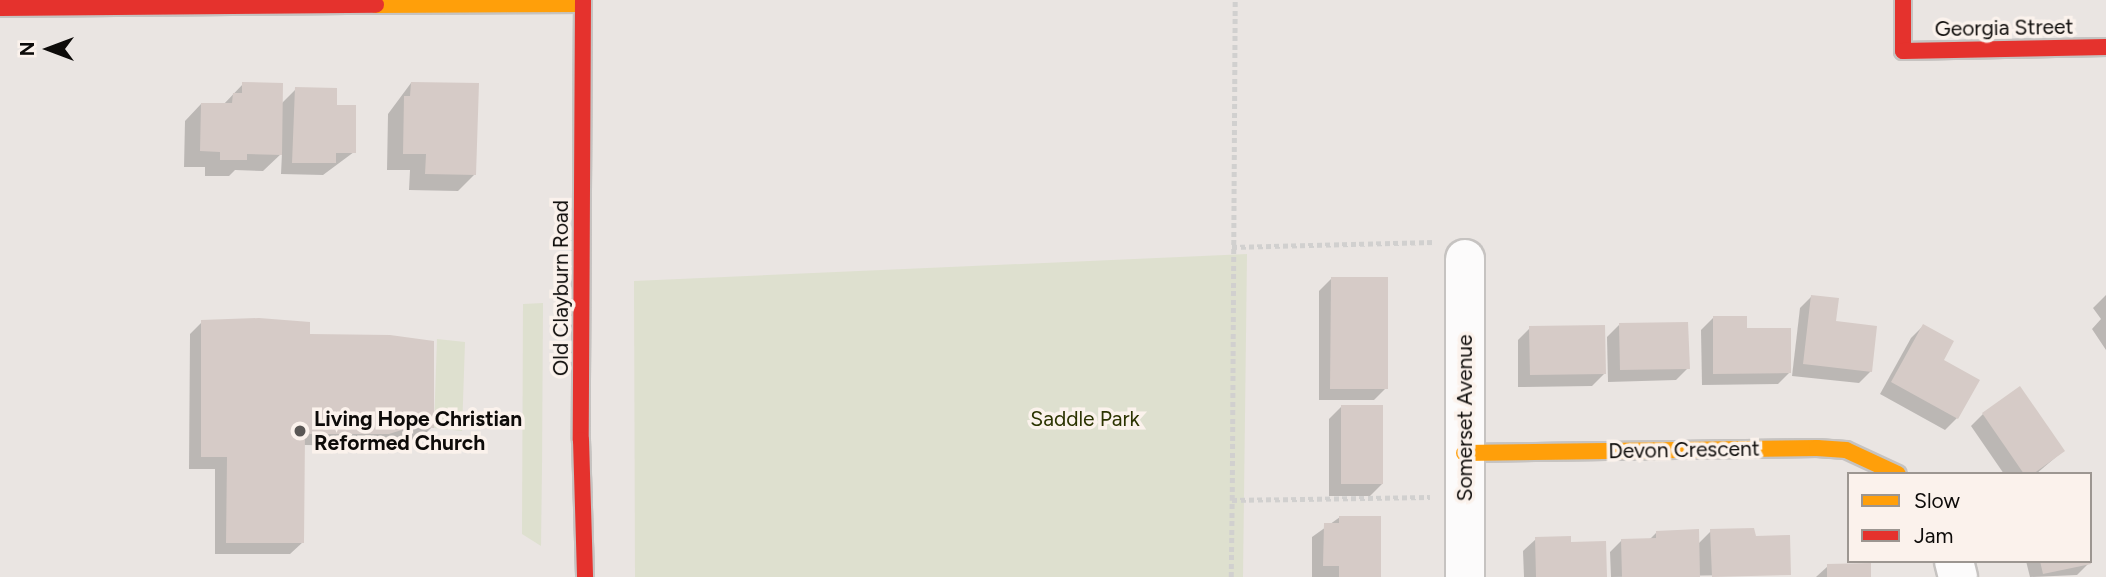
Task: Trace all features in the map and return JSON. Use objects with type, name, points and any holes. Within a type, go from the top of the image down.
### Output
[{"type":"street","name":"Georgia Street","points":[[1903,0],[1903,51],[2106,47]]},
{"type":"street","points":[[0,8],[583,2]]},
{"type":"street","name":"Old Clayburn Road","points":[[583,2],[580,440],[585,577]]},
{"type":"street","name":"Somerset Avenue","points":[[1452,251],[1464,453],[1465,577]]},
{"type":"street","name":"Devon Crescent","points":[[1464,453],[1817,448],[1846,450],[1894,472]]},
{"type":"path","points":[[1231,577],[1231,247],[1235,0]]},
{"type":"path","points":[[1231,247],[1452,251]]},
{"type":"path","points":[[1232,500],[1465,497]]},
{"type":"green space","name":"Saddle Park","points":[[1247,254],[1243,577],[635,577],[634,281]]},
{"type":"green space","points":[[543,303],[541,546],[522,534],[523,304]]},
{"type":"green space","points":[[437,339],[465,342],[462,431],[434,428]]},
{"type":"building","points":[[242,82],[283,83],[282,155],[247,154],[247,160],[220,160],[220,152],[200,151],[201,103],[232,103],[233,93],[242,93]]},
{"type":"building","points":[[411,82],[479,83],[476,175],[425,174],[426,154],[403,154],[404,96],[410,96]]},
{"type":"building","points":[[295,87],[337,88],[337,105],[356,105],[356,153],[336,153],[336,163],[292,163]]},
{"type":"building","points":[[1331,277],[1388,277],[1388,389],[1330,389]]},
{"type":"building","points":[[1811,295],[1839,298],[1836,321],[1877,326],[1872,372],[1803,364]]},
{"type":"building","points":[[1713,316],[1747,316],[1747,328],[1791,328],[1791,373],[1713,374]]},
{"type":"building","name":"Living Hope Christian Reformed Church","points":[[259,318],[310,322],[310,334],[390,335],[434,341],[434,428],[408,428],[389,434],[305,434],[304,543],[226,543],[227,457],[201,457],[201,320]]},
{"type":"building","points":[[1688,322],[1690,369],[1620,370],[1619,323]]},
{"type":"building","points":[[1923,324],[1954,341],[1944,360],[1980,380],[1958,419],[1891,382]]},
{"type":"building","points":[[1605,325],[1606,374],[1530,375],[1529,326]]},
{"type":"building","points":[[2020,386],[2065,451],[2036,472],[2023,472],[1982,413]]},
{"type":"building","points":[[1341,405],[1383,405],[1383,484],[1341,484]]},
{"type":"building","points":[[1339,516],[1381,516],[1381,577],[1339,577],[1339,566],[1323,566],[1324,523],[1339,523]]},
{"type":"building","points":[[1754,528],[1756,536],[1790,535],[1791,575],[1712,577],[1710,529]]},
{"type":"building","points":[[1699,529],[1700,577],[1622,577],[1621,539],[1656,538],[1656,531]]},
{"type":"building","points":[[1571,536],[1571,542],[1606,541],[1607,577],[1536,577],[1535,537]]},
{"type":"building","points":[[1871,563],[1871,577],[1827,577],[1827,564]]},
{"type":"building","points":[[2040,563],[2091,564],[2043,574]]},
{"type":"traffic: slow","points":[[376,5],[583,4]]},
{"type":"traffic: slow","points":[[1464,453],[1817,448],[1846,450],[1894,472]]},
{"type":"traffic: jam","points":[[583,0],[581,440],[585,577]]},
{"type":"traffic: jam","points":[[1903,0],[1903,51],[2106,47]]},
{"type":"traffic: jam","points":[[0,8],[376,5]]},
{"type":"place","name":"Living Hope Christian Reformed Church","points":[[300,431]]}]
